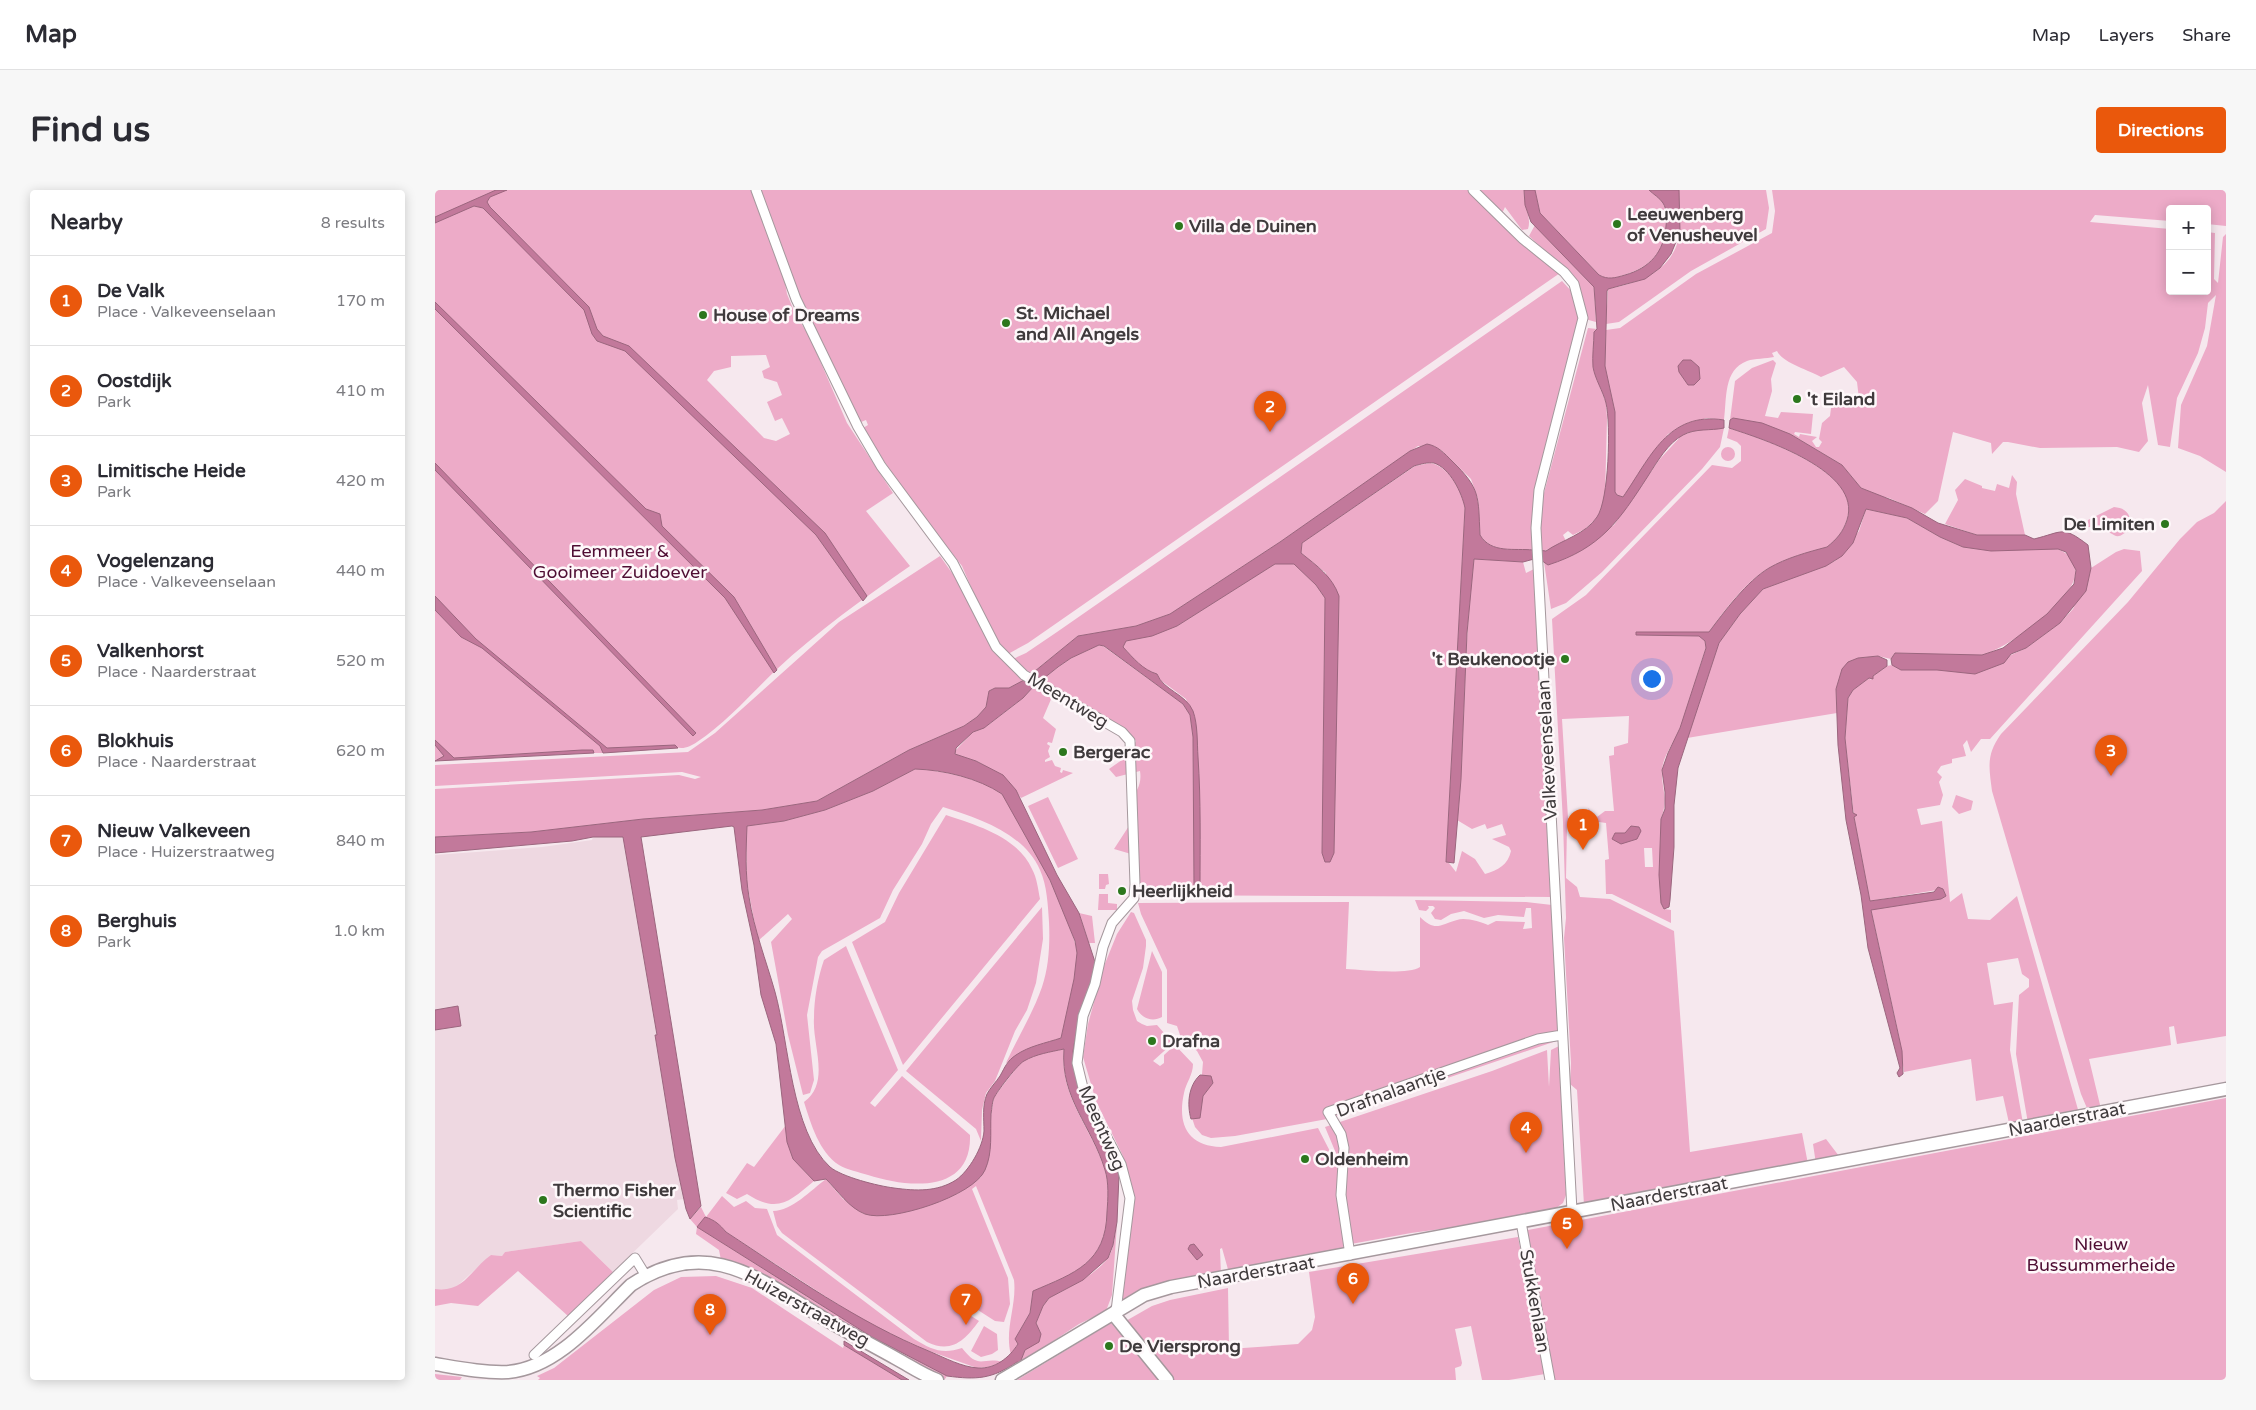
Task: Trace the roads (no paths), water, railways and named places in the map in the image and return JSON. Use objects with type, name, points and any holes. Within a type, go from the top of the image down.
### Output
[{"type":"street","name":"Meentweg","points":[[756,190],[796,299],[858,427],[881,466],[953,563],[996,647],[1024,675],[1122,732],[1130,741],[1134,898],[1112,924],[1103,947],[1095,984],[1083,1016],[1077,1063],[1085,1096],[1121,1164],[1129,1198],[1116,1311]]},
{"type":"street","name":"Valkeveenselaan","points":[[1473,190],[1523,239],[1564,272],[1574,284],[1579,295],[1583,318],[1539,490],[1535,543],[1572,1211]]},
{"type":"street","name":"Drafnalaantje","points":[[1350,1255],[1341,1195],[1344,1148],[1341,1134],[1329,1112],[1531,1042],[1562,1035]]},
{"type":"street","name":"Naarderstraat","points":[[1116,1311],[1144,1295],[1171,1287],[1350,1255],[1572,1211],[2226,1088]]},
{"type":"street","name":"Stukkenlaan","points":[[1521,1222],[1550,1380]]},
{"type":"street","points":[[535,1355],[635,1258],[646,1276]]},
{"type":"street","name":"Huizerstraatweg","points":[[435,1364],[491,1372],[529,1368],[556,1355],[574,1341],[631,1285],[646,1276],[671,1267],[693,1263],[717,1264],[752,1275],[833,1323],[937,1380]]},
{"type":"street","points":[[1002,1380],[1116,1311]]},
{"type":"street","points":[[1116,1311],[1115,1316],[1167,1380]]},
{"type":"street","points":[[578,1315],[589,1325]]},
{"type":"place","name":"Leeuwenberg of Venusheuvel","points":[[1617,224]]},
{"type":"place","name":"Villa de Duinen","points":[[1179,226]]},
{"type":"place","name":"House of Dreams","points":[[703,315]]},
{"type":"place","name":"St. Michael and All Angels","points":[[1006,323]]},
{"type":"place","name":"'t Eiland","points":[[1797,399]]},
{"type":"place","name":"Oostdijk","points":[[1270,432]]},
{"type":"place","name":"De Limiten","points":[[2165,524]]},
{"type":"place","name":"'t Beukenootje","points":[[1565,659]]},
{"type":"place","name":"Bergerac","points":[[1063,752]]},
{"type":"place","name":"Limitische Heide","points":[[2111,776]]},
{"type":"place","name":"De Valk","points":[[1583,850]]},
{"type":"place","name":"Heerlijkheid","points":[[1122,891]]},
{"type":"place","name":"Drafna","points":[[1152,1041]]},
{"type":"place","name":"Vogelenzang","points":[[1526,1153]]},
{"type":"place","name":"Oldenheim","points":[[1305,1159]]},
{"type":"place","name":"Thermo Fisher Scientific","points":[[543,1200]]},
{"type":"place","name":"Valkenhorst","points":[[1567,1249]]},
{"type":"place","name":"Blokhuis","points":[[1353,1304]]},
{"type":"place","name":"Nieuw Valkeveen","points":[[966,1325]]},
{"type":"place","name":"Berghuis","points":[[710,1335]]},
{"type":"place","name":"De Viersprong","points":[[1109,1346]]},
{"type":"park label","name":"Eemmeer & Gooimeer Zuidoever","points":[[620,561]]},
{"type":"park label","name":"Nieuw Bussummerheide","points":[[2101,1254]]}]
